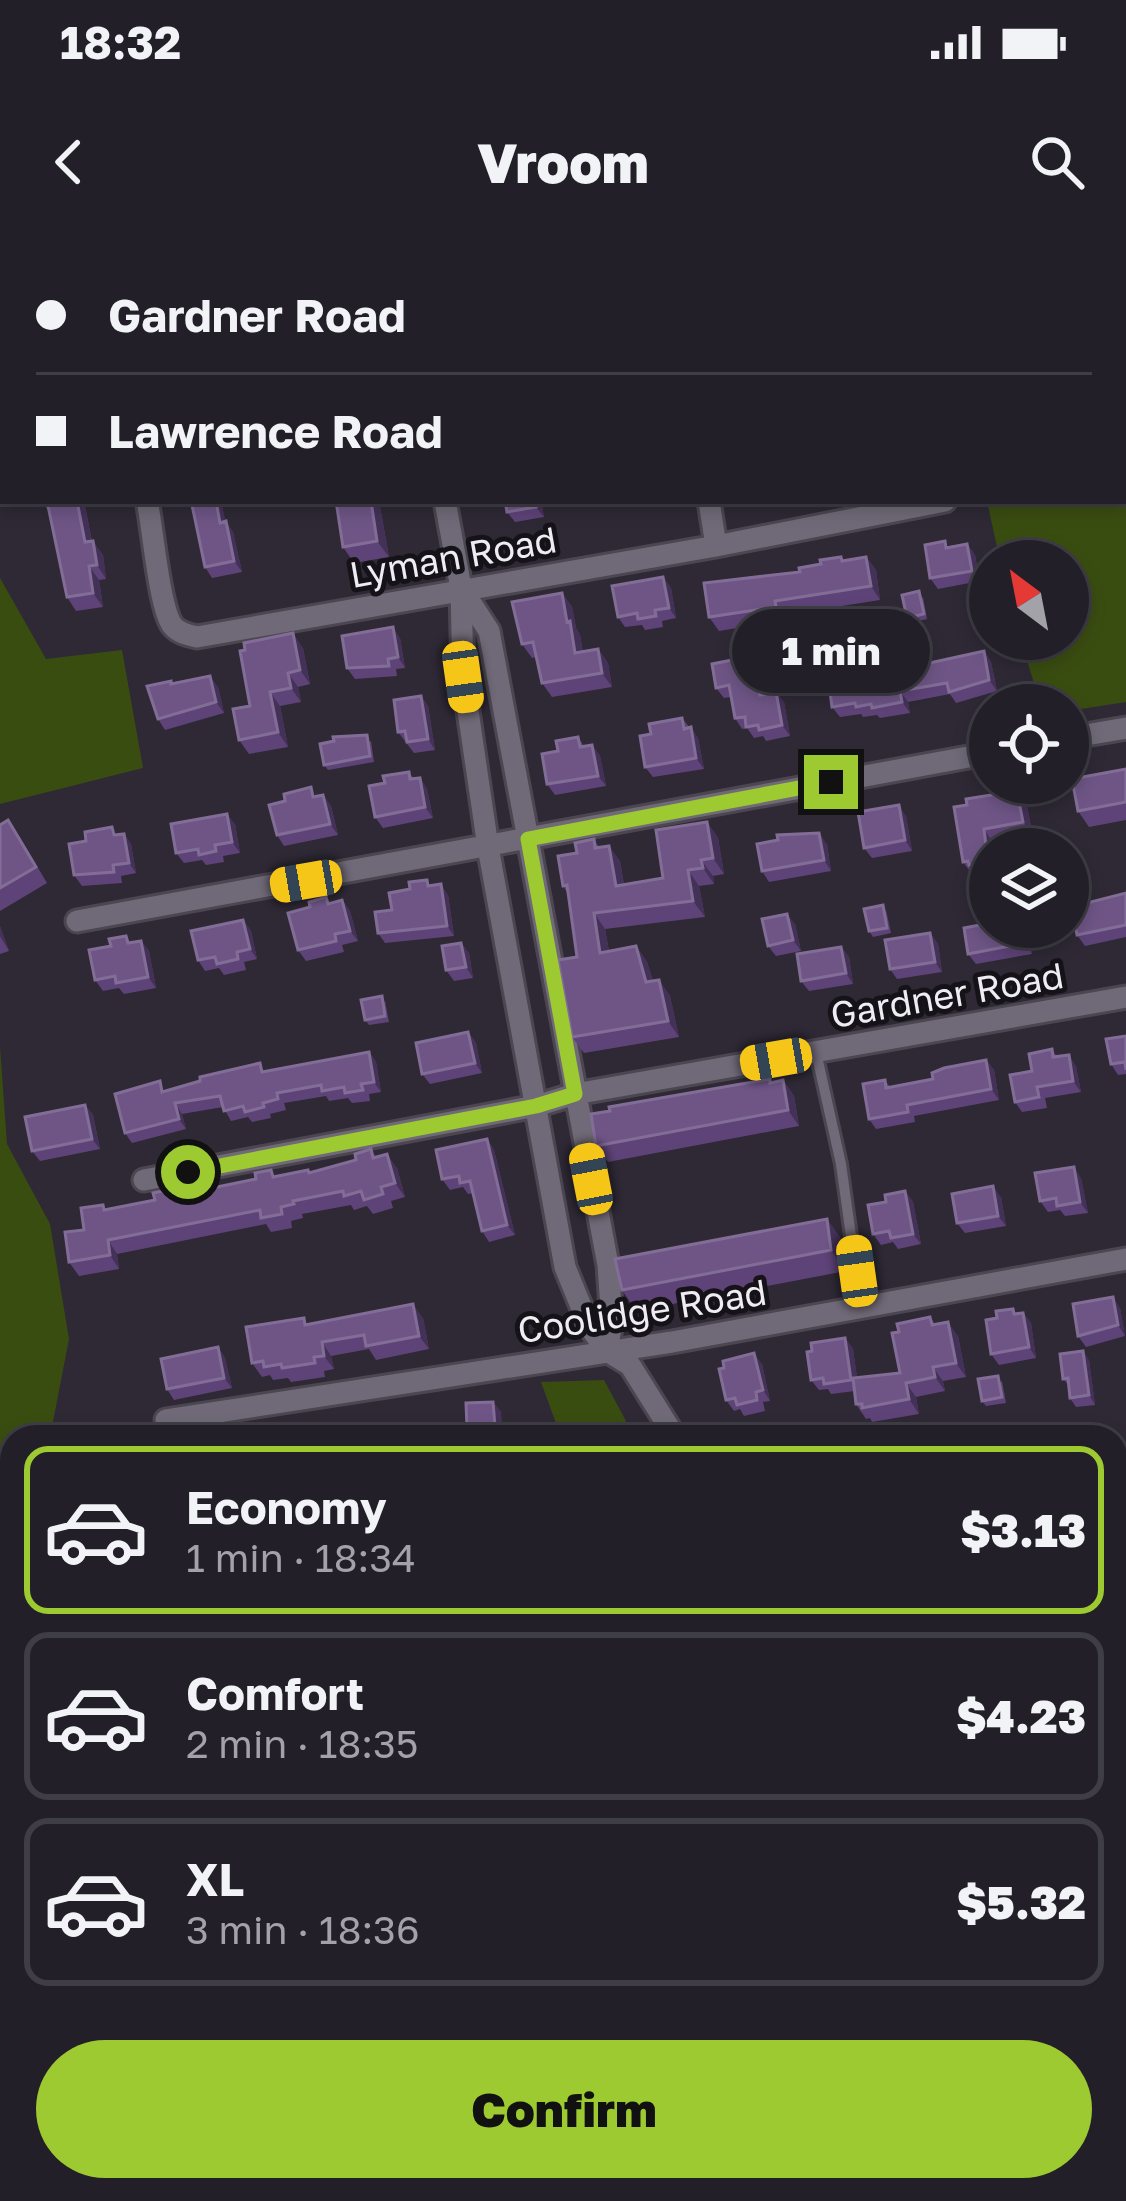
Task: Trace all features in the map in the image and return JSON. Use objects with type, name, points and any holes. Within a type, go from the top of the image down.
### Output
[{"type":"street","name":"Lyman Road","points":[[148,504],[172,625],[197,637],[930,504]]},
{"type":"street","points":[[446,504],[461,588],[463,677],[488,848],[566,1267],[589,1326],[607,1351],[630,1365],[668,1425]]},
{"type":"street","points":[[709,504],[716,546]]},
{"type":"street","points":[[461,588],[489,632],[608,1265],[612,1322],[607,1351]]},
{"type":"street","points":[[1089,734],[1126,728]]},
{"type":"street","points":[[77,921],[969,757]]},
{"type":"street","name":"Gardner Road","points":[[144,1180],[536,1106],[575,1094],[1126,997]]},
{"type":"street","name":"Coolidge Road","points":[[166,1420],[607,1351],[1126,1258]]},
{"type":"lane","points":[[816,1052],[841,1165],[861,1307]]},
{"type":"green space","points":[[988,504],[1126,504],[1126,702],[1089,708],[1089,684],[1034,684],[1027,660],[1089,660],[1089,540],[995,540]]},
{"type":"green space","points":[[0,578],[46,659],[122,650],[143,768],[0,804]]},
{"type":"green space","points":[[0,1047],[7,1144],[50,1224],[69,1339],[52,1425],[0,1425]]},
{"type":"green space","points":[[604,1380],[625,1425],[557,1425],[541,1382]]},
{"type":"building","points":[[48,504],[78,504],[85,542],[93,541],[97,565],[89,566],[93,593],[67,597]]},
{"type":"building","points":[[217,504],[220,523],[226,521],[234,561],[205,567],[192,505]]},
{"type":"building","points":[[336,504],[371,504],[377,541],[343,547]]},
{"type":"building","points":[[506,504],[536,504],[536,507],[507,512]]},
{"type":"building","points":[[967,544],[969,572],[930,578],[925,545]]},
{"type":"building","points":[[841,557],[842,561],[866,557],[871,586],[709,617],[704,583],[800,572],[799,568],[821,564],[820,560]]},
{"type":"building","points":[[663,577],[669,608],[655,610],[656,616],[618,617],[612,586]]},
{"type":"building","points":[[919,591],[924,614],[907,618],[902,595]]},
{"type":"building","points":[[562,593],[575,653],[598,649],[602,673],[542,683],[533,642],[522,644],[512,602]]},
{"type":"building","points":[[393,627],[398,657],[388,659],[389,666],[347,668],[342,636]]},
{"type":"building","points":[[293,633],[300,670],[288,673],[291,688],[270,692],[278,732],[239,740],[233,709],[250,706],[240,651],[245,650],[244,643]]},
{"type":"building","points":[[969,654],[969,660],[986,660],[989,680],[949,692],[947,683],[900,691],[902,702],[872,708],[855,703],[832,707],[829,685]]},
{"type":"building","points":[[752,656],[760,695],[776,692],[782,725],[759,730],[758,725],[746,727],[745,717],[735,718],[729,685],[716,688],[712,664]]},
{"type":"building","points":[[210,676],[216,702],[158,719],[147,686]]},
{"type":"building","points":[[421,696],[428,739],[407,742],[405,731],[398,732],[394,700]]},
{"type":"building","points":[[682,718],[684,729],[691,727],[696,758],[645,767],[640,736],[651,734],[649,724]]},
{"type":"building","points":[[367,735],[370,756],[324,765],[320,744],[334,741],[333,737]]},
{"type":"building","points":[[578,737],[580,747],[592,745],[598,776],[547,784],[542,754],[558,751],[556,741]]},
{"type":"building","points":[[1126,769],[1126,802],[1078,811],[1077,804],[1089,804],[1089,776]]},
{"type":"building","points":[[409,772],[410,779],[420,778],[425,807],[375,817],[369,786],[385,783],[383,776]]},
{"type":"building","points":[[311,787],[313,797],[323,795],[330,824],[277,835],[269,805],[285,801],[284,794]]},
{"type":"building","points":[[966,799],[969,804],[1020,804],[1023,822],[969,828],[969,865],[963,862],[954,807],[967,805]]},
{"type":"building","points":[[899,805],[905,840],[864,848],[858,812]]},
{"type":"building","points":[[227,814],[232,842],[199,855],[198,849],[176,853],[171,824]]},
{"type":"building","points":[[8,820],[36,867],[0,888],[0,825]]},
{"type":"building","points":[[707,822],[713,858],[701,860],[703,868],[688,870],[693,901],[594,913],[600,953],[636,946],[646,982],[659,980],[668,1021],[572,1037],[558,960],[577,957],[558,856],[577,853],[575,843],[594,839],[595,848],[609,846],[616,886],[663,878],[656,830]]},
{"type":"building","points":[[112,827],[114,835],[124,834],[129,863],[113,865],[114,872],[74,875],[69,844],[86,841],[85,832]]},
{"type":"building","points":[[819,833],[824,860],[762,871],[757,844],[778,840],[777,835]]},
{"type":"building","points":[[427,880],[428,886],[441,884],[447,926],[378,933],[375,912],[392,910],[389,893],[410,889],[409,882]]},
{"type":"building","points":[[1126,893],[1126,925],[1089,933],[1089,902]]},
{"type":"building","points":[[326,897],[328,904],[342,900],[350,931],[335,934],[336,941],[298,950],[288,913]]},
{"type":"building","points":[[883,905],[887,928],[869,931],[864,909]]},
{"type":"building","points":[[787,914],[793,940],[768,946],[762,919]]},
{"type":"building","points":[[243,920],[250,949],[237,952],[238,959],[217,964],[215,957],[198,960],[191,931]]},
{"type":"building","points":[[969,927],[969,948],[999,948],[968,954],[964,928]]},
{"type":"building","points":[[930,933],[935,962],[890,969],[885,940]]},
{"type":"building","points":[[126,936],[128,943],[141,941],[148,977],[116,983],[115,976],[95,980],[89,950],[111,946],[109,939]]},
{"type":"building","points":[[461,943],[466,967],[446,970],[442,946]]},
{"type":"building","points":[[841,947],[846,973],[801,981],[797,954]]},
{"type":"building","points":[[382,996],[385,1016],[365,1020],[361,1000]]},
{"type":"building","points":[[468,1032],[475,1063],[422,1074],[416,1043]]},
{"type":"building","points":[[1126,1036],[1126,1070],[1125,1062],[1111,1064],[1106,1039]]},
{"type":"building","points":[[1052,1049],[1053,1057],[1069,1055],[1073,1081],[1037,1087],[1039,1097],[1015,1102],[1010,1075],[1032,1071],[1029,1054]]},
{"type":"building","points":[[369,1052],[374,1082],[361,1084],[363,1090],[322,1091],[321,1085],[277,1093],[278,1099],[245,1112],[243,1106],[224,1111],[220,1096],[175,1103],[179,1119],[125,1133],[115,1094],[160,1081],[162,1092],[200,1081],[200,1077],[260,1063],[262,1072]]},
{"type":"building","points":[[986,1060],[991,1089],[907,1105],[908,1112],[869,1119],[863,1084],[885,1080],[886,1088],[933,1079],[932,1073],[944,1068]]},
{"type":"building","points":[[770,1079],[770,1083],[783,1080],[788,1110],[596,1146],[591,1114],[610,1111],[609,1107]]},
{"type":"building","points":[[85,1105],[92,1139],[32,1151],[25,1117]]},
{"type":"building","points":[[487,1139],[507,1225],[482,1231],[470,1181],[460,1183],[459,1176],[442,1179],[436,1150]]},
{"type":"building","points":[[371,1149],[373,1158],[387,1154],[395,1183],[381,1187],[383,1194],[364,1200],[361,1191],[344,1196],[343,1191],[293,1201],[281,1207],[282,1214],[261,1218],[260,1210],[108,1240],[110,1255],[69,1262],[65,1232],[84,1230],[81,1208],[103,1205],[104,1210],[155,1200],[153,1193],[172,1189],[173,1196],[256,1179],[255,1173],[271,1170],[273,1177],[309,1173],[356,1160],[355,1154]]},
{"type":"building","points":[[1074,1167],[1080,1202],[1057,1206],[1056,1198],[1040,1201],[1035,1173]]},
{"type":"building","points":[[993,1186],[998,1216],[957,1223],[952,1194]]},
{"type":"building","points":[[905,1191],[913,1234],[891,1238],[889,1231],[873,1234],[868,1205]]},
{"type":"building","points":[[827,1219],[831,1250],[622,1290],[615,1259]]},
{"type":"building","points":[[1113,1297],[1118,1325],[1078,1336],[1073,1304]]},
{"type":"building","points":[[413,1304],[419,1336],[366,1346],[364,1335],[322,1342],[324,1356],[314,1357],[315,1363],[282,1368],[281,1364],[264,1367],[263,1361],[252,1363],[246,1327],[304,1318],[305,1325]]},
{"type":"building","points":[[1013,1309],[1014,1314],[1023,1313],[1029,1347],[991,1354],[986,1320],[997,1318],[996,1311]]},
{"type":"building","points":[[930,1317],[932,1325],[948,1322],[956,1363],[933,1367],[935,1377],[906,1383],[909,1399],[862,1408],[856,1404],[853,1378],[900,1373],[892,1333],[899,1332],[897,1324]]},
{"type":"building","points":[[845,1338],[851,1380],[824,1384],[823,1378],[811,1380],[807,1352],[812,1351],[811,1343]]},
{"type":"building","points":[[218,1347],[224,1378],[167,1389],[161,1359]]},
{"type":"building","points":[[1083,1351],[1089,1395],[1070,1398],[1060,1354]]},
{"type":"building","points":[[754,1353],[763,1390],[756,1392],[757,1400],[737,1405],[735,1398],[726,1400],[719,1369],[724,1368],[723,1361]]},
{"type":"building","points":[[998,1376],[1002,1397],[982,1401],[978,1379]]},
{"type":"building","points":[[493,1402],[495,1425],[467,1425],[466,1403]]},
{"type":"route","points":[[188,1172],[536,1106],[575,1094],[528,839],[831,782]]}]
